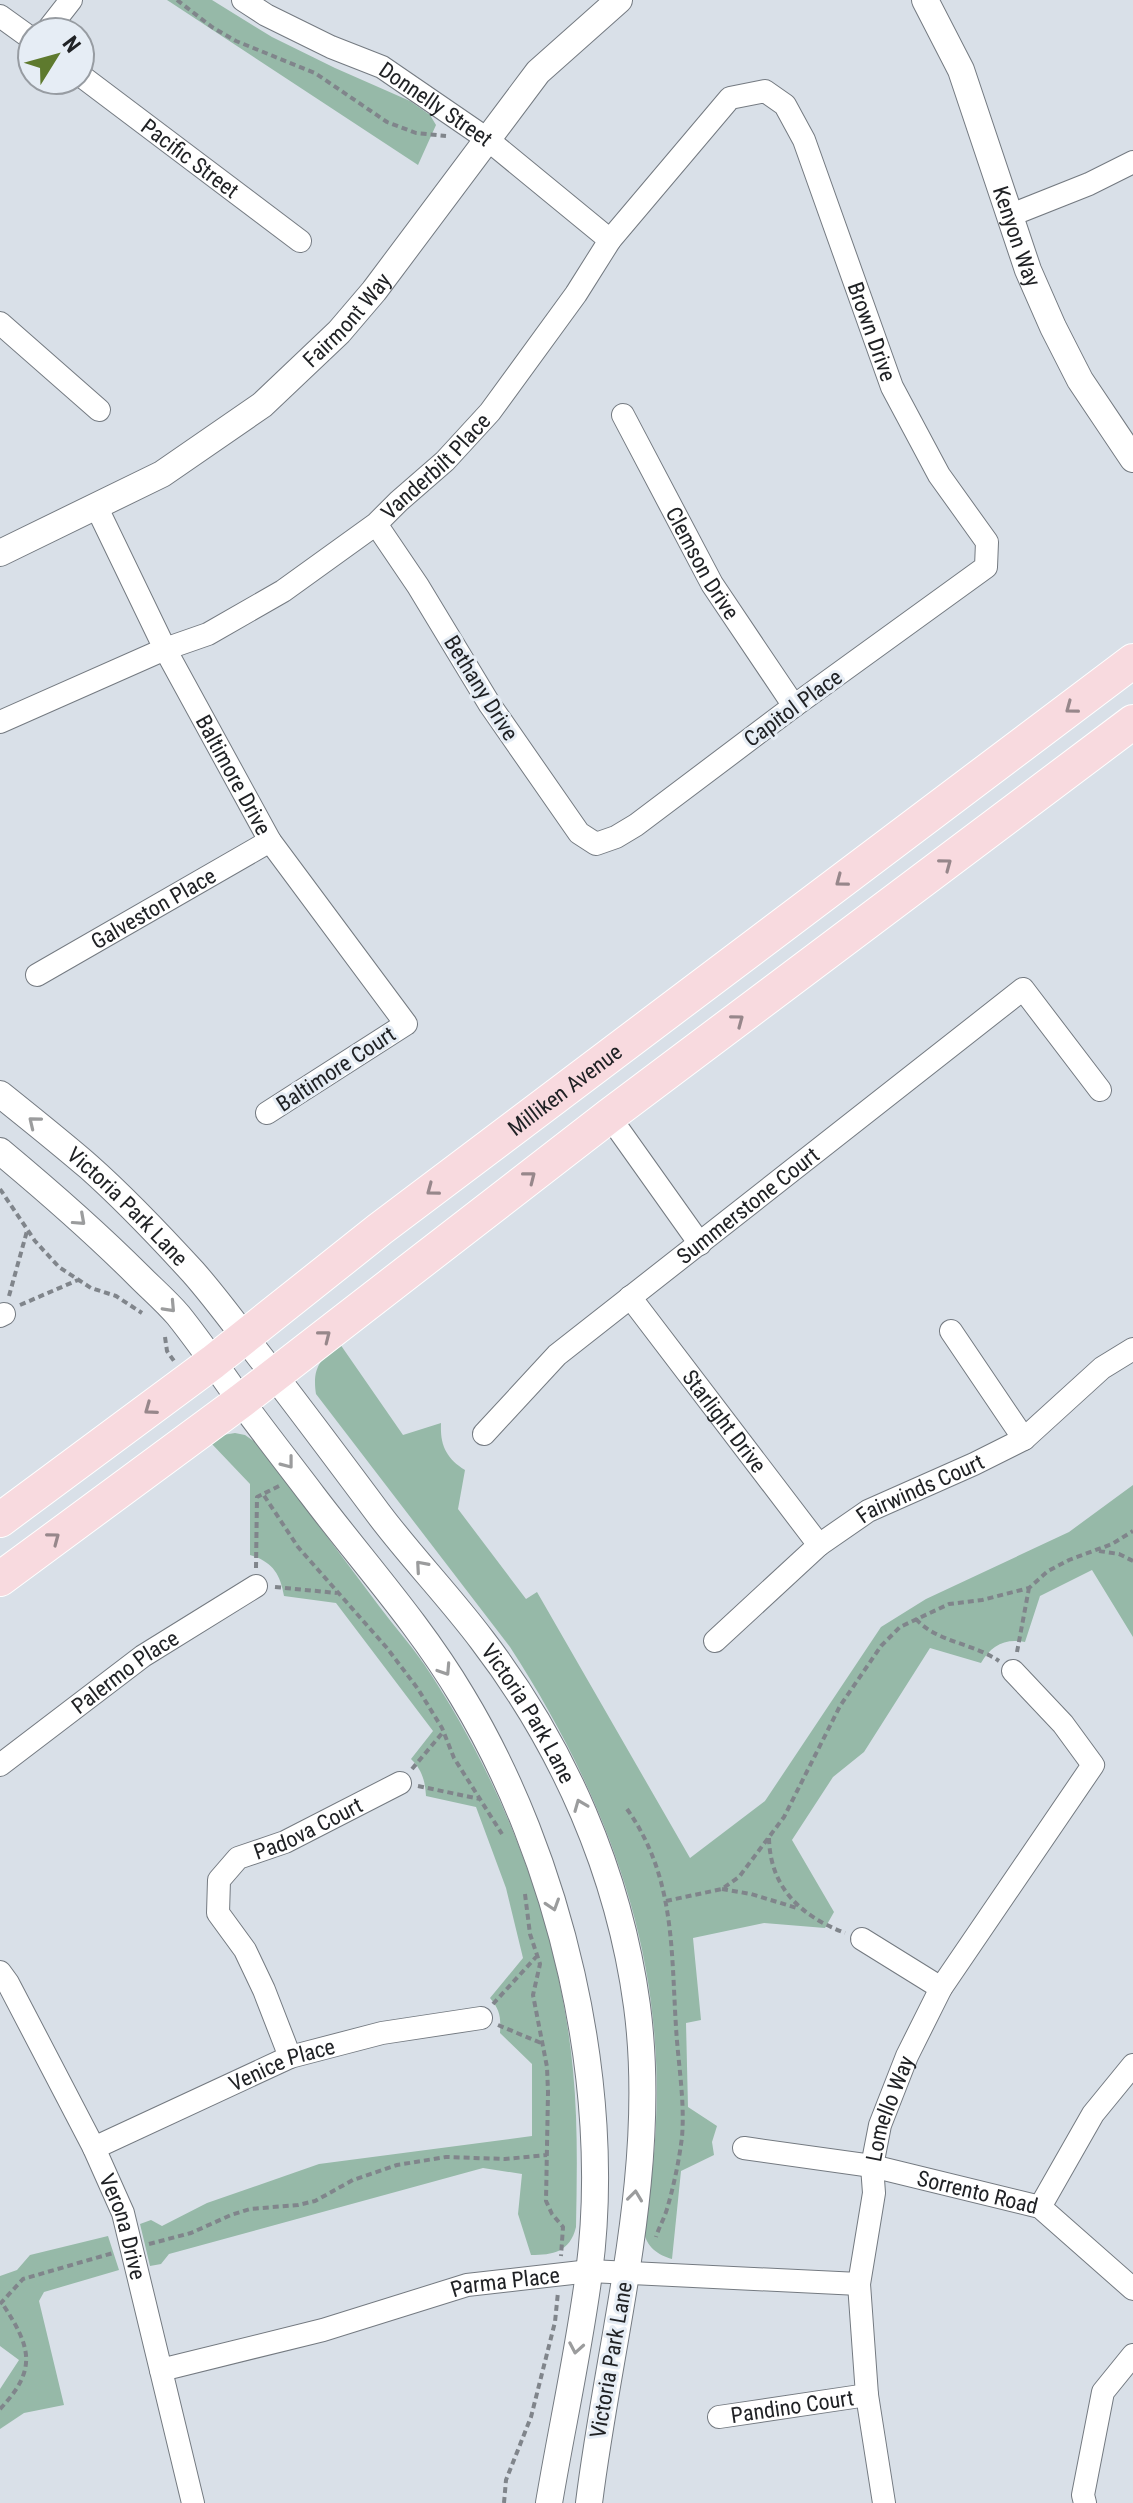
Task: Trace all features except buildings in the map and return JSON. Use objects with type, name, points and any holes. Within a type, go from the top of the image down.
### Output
[{"type":"main road","name":"Milliken Avenue","points":[[0,1520],[213,1362],[406,1210],[1133,661]]},
{"type":"main road","points":[[0,1579],[241,1401],[609,1116],[1133,722]]},
{"type":"street","points":[[58,16],[71,0]]},
{"type":"street","name":"Donnelly Street","points":[[243,0],[331,47],[382,67],[487,139],[610,240]]},
{"type":"street","name":"Fairmont Way","points":[[0,553],[162,474],[262,405],[356,312],[538,72],[619,0]]},
{"type":"street","name":"Kenyon Way","points":[[925,0],[961,70],[1028,270],[1053,327],[1080,380],[1133,459]]},
{"type":"street","name":"Pacific Street","points":[[96,87],[300,241]]},
{"type":"street","name":"Vanderbilt Place","points":[[0,722],[165,649],[208,634],[283,591],[376,524],[445,461],[490,412],[576,294],[610,240],[730,98],[765,91]]},
{"type":"street","name":"Brown Drive","points":[[765,91],[785,105],[804,140],[892,387],[939,475],[987,542],[986,567]]},
{"type":"street","points":[[1011,215],[1089,184],[1133,162]]},
{"type":"street","points":[[0,323],[99,410]]},
{"type":"street","name":"Clemson Drive","points":[[623,415],[712,584],[794,706]]},
{"type":"street","name":"Baltimore Drive","points":[[96,506],[165,649],[270,841],[406,1024]]},
{"type":"street","name":"Bethany Drive","points":[[376,524],[418,586],[490,705],[579,833],[596,844]]},
{"type":"street","name":"Capitol Place","points":[[596,844],[636,825],[986,567]]},
{"type":"street","name":"Galveston Place","points":[[37,975],[270,841]]},
{"type":"street","name":"Summerstone Court","points":[[484,1434],[557,1355],[1023,989],[1100,1090]]},
{"type":"street","name":"Baltimore Court","points":[[267,1113],[406,1024]]},
{"type":"street","name":"Victoria Park Lane","points":[[0,1094],[91,1169],[194,1273],[395,1535],[483,1641],[533,1713],[572,1783],[593,1836],[628,1951],[642,2058],[638,2274],[597,2441],[589,2503]]},
{"type":"street","points":[[609,1116],[700,1244]]},
{"type":"street","name":"Victoria Park Lane","points":[[0,1151],[120,1257],[175,1312],[430,1645],[484,1735],[515,1798],[564,1939],[580,2019],[593,2138],[595,2205],[590,2271],[549,2503]]},
{"type":"street","name":"Starlight Drive","points":[[630,1297],[819,1545]]},
{"type":"street","points":[[951,1331],[1024,1439]]},
{"type":"street","name":"Fairwinds Court","points":[[715,1641],[819,1545],[868,1511],[1024,1439],[1102,1368],[1133,1349]]},
{"type":"street","name":"Palermo Place","points":[[0,1765],[143,1656],[256,1586]]},
{"type":"street","name":"Lomello Way","points":[[884,2503],[867,2395],[859,2284],[874,2193],[872,2166],[880,2125],[907,2056],[941,1988],[1093,1765],[1063,1724],[1013,1671]]},
{"type":"street","name":"Padova Court","points":[[290,2057],[245,1950],[218,1913],[219,1880],[238,1858],[299,1836],[400,1783]]},
{"type":"street","points":[[862,1939],[941,1988]]},
{"type":"street","name":"Verona Drive","points":[[0,1972],[94,2148],[123,2213],[193,2503]]},
{"type":"street","name":"Venice Place","points":[[94,2148],[290,2057],[382,2033],[481,2018]]},
{"type":"street","points":[[1040,2207],[1093,2114],[1133,2065]]},
{"type":"street","name":"Sorrento Road","points":[[744,2148],[872,2166],[1040,2207],[1133,2289]]},
{"type":"street","name":"Parma Place","points":[[161,2370],[323,2330],[467,2285],[590,2271],[859,2284]]},
{"type":"street","points":[[1085,2503],[1083,2495],[1103,2392],[1133,2355]]},
{"type":"street","name":"Pandino Court","points":[[719,2417],[867,2395]]},
{"type":"path","points":[[177,0],[236,41],[315,73],[387,122],[416,133],[447,136]]},
{"type":"path","points":[[2,1315],[28,1230]]},
{"type":"path","points":[[2,1315],[78,1279]]},
{"type":"path","points":[[263,1494],[257,1497],[256,1586],[337,1593]]},
{"type":"path","points":[[722,1889],[739,1877],[784,1817],[840,1706],[881,1646],[900,1627],[949,1604],[982,1600],[1029,1588],[1048,1571],[1133,1531]]},
{"type":"path","points":[[1097,1550],[1119,1554],[1133,1561]]},
{"type":"path","points":[[916,1619],[925,1629],[984,1651],[1013,1671],[1029,1588]]},
{"type":"path","points":[[444,1731],[400,1783],[482,1799]]},
{"type":"path","points":[[627,1809],[649,1848],[666,1901],[671,1930],[683,2112],[678,2166],[666,2213],[638,2274]]},
{"type":"path","points":[[769,1838],[769,1851],[776,1873],[800,1909]]},
{"type":"path","points":[[666,1901],[722,1889],[751,1894],[800,1909],[823,1924],[862,1939]]},
{"type":"path","points":[[537,1956],[481,2018],[541,2043]]},
{"type":"path","points":[[0,2409],[22,2381],[27,2365],[25,2348],[15,2323],[1,2304],[11,2289],[23,2279],[191,2233],[250,2209],[315,2201],[353,2180],[397,2165],[446,2157],[505,2159],[547,2155]]},
{"type":"green space","points":[[167,0],[212,0],[272,37],[410,101],[430,115],[436,125],[418,165]]},
{"type":"green space","points":[[340,1344],[403,1435],[441,1423],[446,1450],[453,1461],[465,1470],[458,1509],[526,1599],[537,1592],[690,1858],[765,1801],[881,1627],[926,1599],[1069,1532],[1133,1485],[1133,1637],[1092,1570],[1040,1596],[1025,1642],[1011,1641],[999,1645],[981,1663],[930,1648],[864,1752],[833,1777],[792,1840],[834,1912],[825,1928],[764,1923],[693,1938],[701,2020],[686,2023],[688,2107],[717,2126],[712,2142],[714,2155],[681,2171],[672,2259],[654,2250],[647,2242],[644,2231],[655,2135],[655,2043],[639,1938],[608,1836],[564,1739],[510,1647],[316,1394],[315,1377],[319,1365]]},
{"type":"green space","points":[[235,1433],[255,1442],[424,1664],[479,1757],[503,1807],[541,1910],[566,2016],[573,2070],[576,2227],[570,2242],[560,2250],[531,2255],[518,2214],[522,2174],[483,2168],[169,2254],[161,2264],[150,2266],[140,2224],[151,2220],[162,2226],[207,2203],[319,2164],[532,2136],[532,2064],[500,2033],[499,2014],[490,1998],[523,1958],[506,1888],[476,1807],[426,1796],[422,1776],[411,1759],[433,1731],[336,1603],[284,1596],[274,1570],[250,1555],[250,1484],[211,1443],[223,1435]]},
{"type":"green space","points":[[108,2236],[119,2270],[44,2292],[39,2301],[64,2405],[24,2413],[0,2429],[0,2389],[19,2360],[0,2346],[0,2276],[17,2270],[30,2255]]}]
